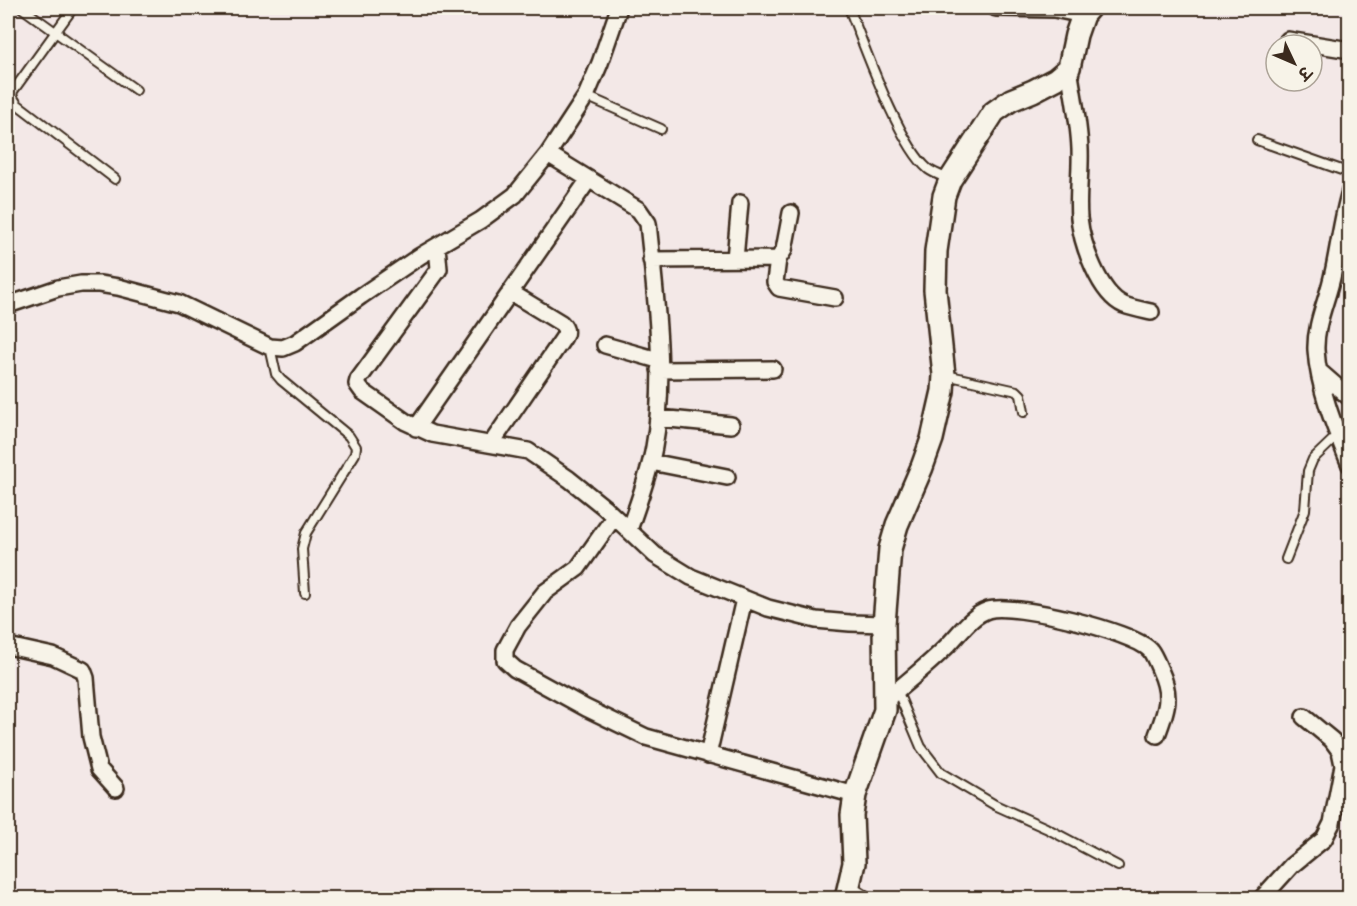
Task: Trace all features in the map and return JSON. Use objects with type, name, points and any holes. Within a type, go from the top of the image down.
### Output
[{"type":"street","points":[[8,305],[58,288],[81,284],[109,286],[179,303],[270,347],[283,348],[295,343],[361,296],[499,208],[515,195],[548,154],[586,96],[619,8]]},
{"type":"street","points":[[996,8],[1086,11],[1076,35],[1069,68],[1080,150],[1079,218],[1084,241],[1103,285],[1114,298],[1123,304],[1151,312]]},
{"type":"street","points":[[1324,46],[1350,50]]},
{"type":"street","points":[[847,892],[854,863],[852,815],[855,795],[891,695],[884,624],[890,549],[897,525],[922,467],[939,415],[944,375],[934,290],[939,220],[944,196],[950,180],[994,112],[1011,100],[1033,92],[1056,79],[1069,68]]},
{"type":"street","points":[[548,154],[644,215],[648,223],[658,365],[658,418],[651,462],[629,530]]},
{"type":"street","points":[[416,428],[589,179]]},
{"type":"street","points":[[1350,192],[1333,274],[1318,326],[1316,350],[1319,371],[1338,435],[1350,465]]},
{"type":"street","points":[[735,259],[740,203]]},
{"type":"street","points":[[791,213],[784,250],[778,259],[775,282],[779,288],[835,298]]},
{"type":"street","points":[[437,246],[440,261],[435,277],[363,374],[357,384],[362,391],[416,428],[432,434],[528,451],[541,458],[578,486],[667,564],[691,577],[768,608],[816,620],[884,624]]},
{"type":"street","points":[[651,260],[778,259]]},
{"type":"street","points":[[491,444],[566,331],[566,327],[561,323],[510,292]]},
{"type":"street","points":[[605,345],[658,365],[773,369]]},
{"type":"street","points":[[1319,371],[1350,398]]},
{"type":"street","points":[[658,418],[731,425]]},
{"type":"street","points":[[651,462],[727,477]]},
{"type":"street","points":[[614,517],[578,568],[545,592],[518,626],[505,650],[505,660],[524,674],[646,737],[855,795]]},
{"type":"street","points":[[708,755],[744,599]]},
{"type":"street","points":[[891,695],[943,650],[975,617],[997,608],[1034,611],[1066,618],[1129,638],[1151,651],[1164,678],[1168,698],[1157,735]]},
{"type":"street","points":[[8,646],[52,656],[82,670],[86,678],[91,737],[99,769],[116,789]]},
{"type":"street","points":[[1262,898],[1291,866],[1324,839],[1328,833],[1340,788],[1345,756],[1332,740],[1304,717]]},
{"type":"lane","points":[[22,8],[135,90]]},
{"type":"lane","points":[[73,8],[13,91],[12,96],[17,104],[115,179]]},
{"type":"lane","points":[[849,8],[871,64],[906,138],[927,168],[950,180]]},
{"type":"lane","points":[[586,96],[661,129]]},
{"type":"lane","points":[[1257,140],[1350,173]]},
{"type":"lane","points":[[270,347],[276,374],[281,380],[350,436],[356,447],[355,454],[306,533],[303,549],[305,593]]},
{"type":"lane","points":[[944,375],[1017,391],[1021,395],[1024,412]]},
{"type":"lane","points":[[1286,559],[1305,510],[1308,471],[1313,459],[1338,435]]},
{"type":"lane","points":[[891,695],[929,760],[941,772],[995,804],[1118,866]]},
{"type":"lane","points":[[847,892],[870,898]]}]
